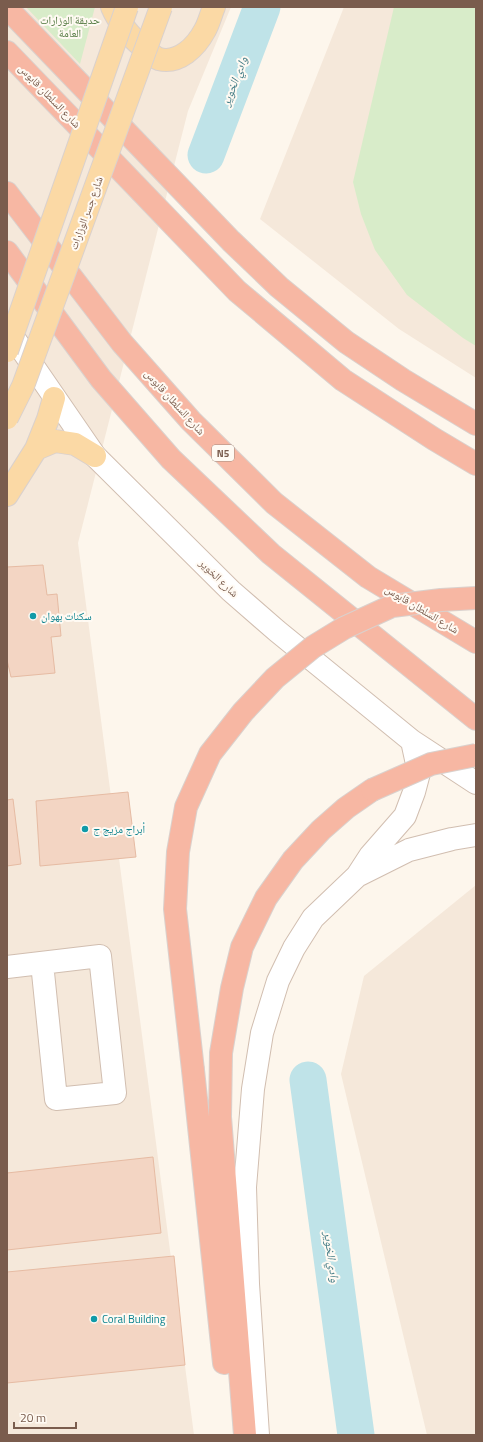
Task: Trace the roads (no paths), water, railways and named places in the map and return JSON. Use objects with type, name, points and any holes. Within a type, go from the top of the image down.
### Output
[{"type":"highway","points":[[7,8],[231,241],[279,287],[346,342],[403,380],[476,424]]},
{"type":"highway","name":"شارع السلطان قابوس","points":[[7,52],[237,291],[344,380],[434,439],[476,464]]},
{"type":"highway","name":"شارع السلطان قابوس","points":[[7,193],[122,343],[191,421],[274,503],[368,577],[476,642]]},
{"type":"highway","points":[[7,252],[101,379],[171,459],[271,554],[476,719]]},
{"type":"highway","points":[[235,1435],[226,1376],[175,909],[178,852],[186,807],[210,754],[243,712],[275,678],[313,647],[344,628],[392,606],[441,600],[476,598]]},
{"type":"highway","points":[[245,1435],[220,1117],[221,1053],[232,988],[242,947],[266,898],[293,860],[321,830],[346,808],[372,790],[431,764],[476,755]]},
{"type":"main road","points":[[112,7],[127,30],[138,43],[158,59],[174,60],[189,52],[206,30],[214,7]]},
{"type":"main road","points":[[7,351],[128,7]]},
{"type":"main road","name":"شارع جسر الوزارات","points":[[7,418],[23,386],[161,7]]},
{"type":"main road","points":[[8,486],[36,449],[48,419],[54,398]]},
{"type":"main road","points":[[36,449],[55,442],[75,444],[94,456]]},
{"type":"street","name":"شارع الخوير","points":[[7,328],[94,456],[231,591],[276,631],[412,741],[476,783]]},
{"type":"street","points":[[258,1435],[248,1284],[245,1187],[253,1089],[262,1033],[278,981],[294,948],[313,918],[357,876],[370,856],[405,816],[419,773],[412,741]]},
{"type":"street","points":[[357,876],[409,850],[452,839],[476,835]]},
{"type":"street","points":[[7,967],[100,956],[115,1093],[56,1099],[42,963]]},
{"type":"waterway","name":"وادي الخوير","points":[[206,155],[262,7]]},
{"type":"waterway","name":"وادي الخوير","points":[[308,1080],[356,1435]]},
{"type":"place","name":"سكنات بهوان","points":[[33,616]]},
{"type":"place","name":"أبراج مزيج ج","points":[[85,829]]},
{"type":"place","name":"Coral Building","points":[[94,1319]]},
{"type":"park label","name":"حديقة الوزارات العامة","points":[[70,26]]}]
